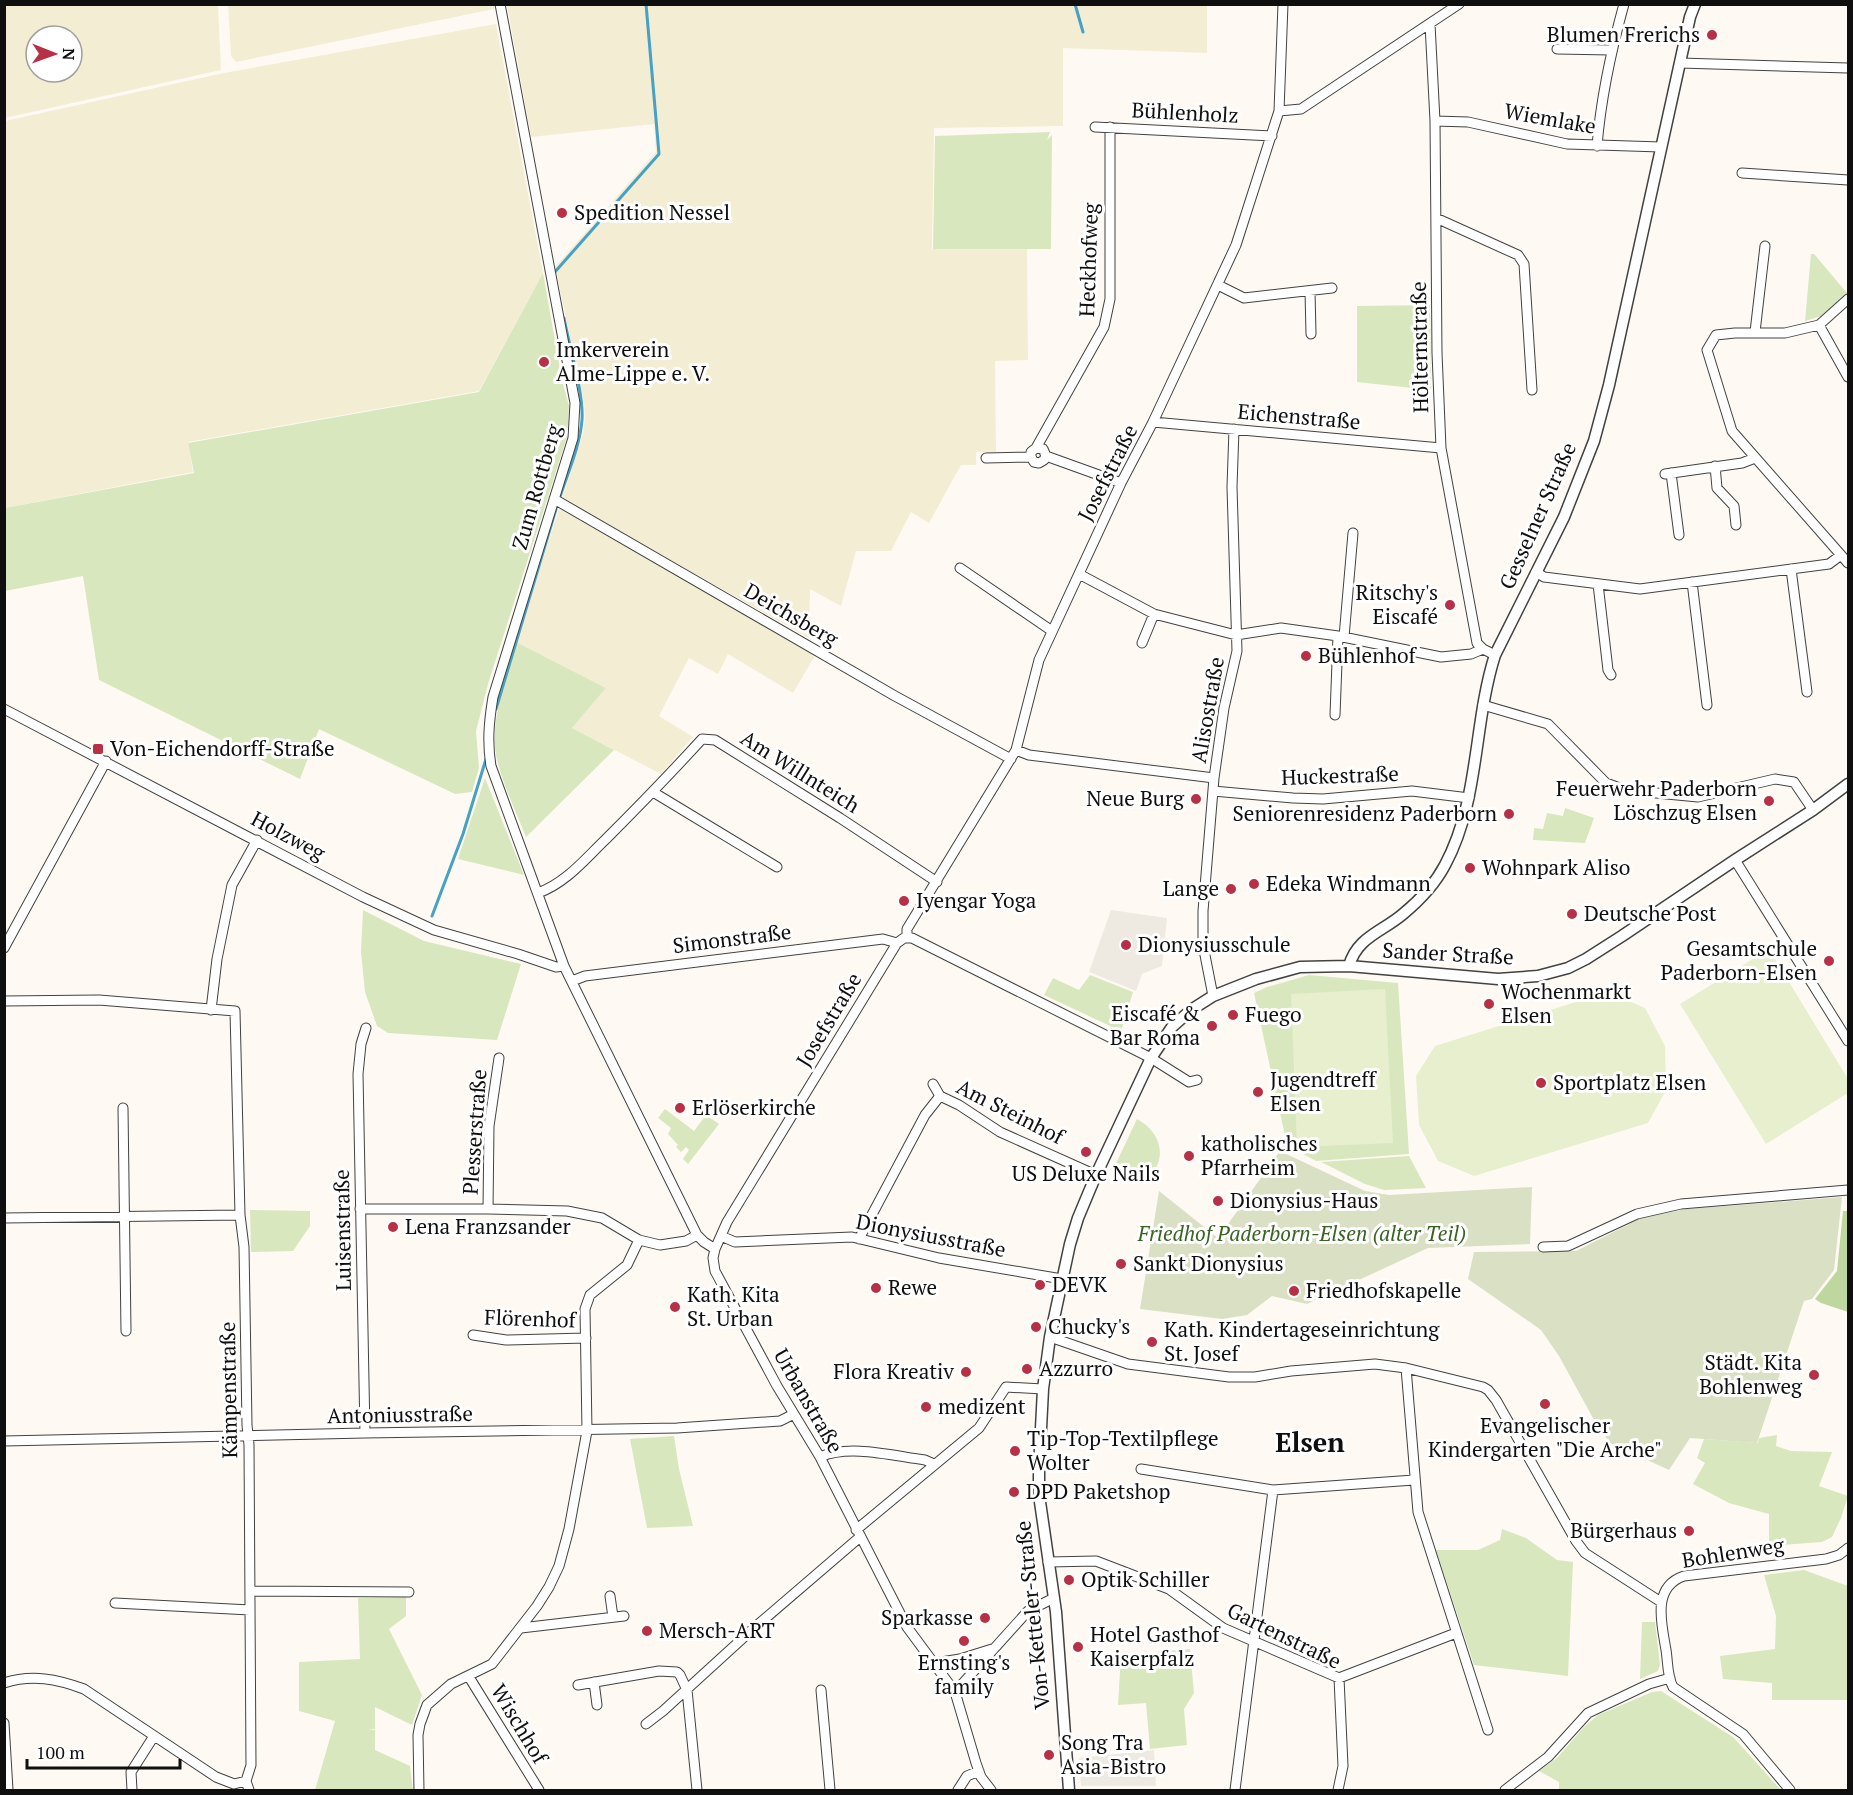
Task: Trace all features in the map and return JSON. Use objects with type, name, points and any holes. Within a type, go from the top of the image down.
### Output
[{"type":"street","name":"Zum Rottberg","points":[[500,4],[575,403],[573,438],[493,697],[488,722],[488,747],[491,766],[564,966]]},
{"type":"street","name":"Josefstraße","points":[[715,1249],[727,1222],[903,939],[1013,754],[1039,660],[1121,483],[1153,422],[1236,245],[1279,111],[1283,4]]},
{"type":"street","points":[[1279,111],[1301,108],[1459,4]]},
{"type":"street","points":[[1597,146],[1611,50],[1624,4]]},
{"type":"street","name":"Gesselner Straße","points":[[1349,966],[1353,952],[1365,939],[1403,915],[1420,899],[1444,866],[1462,823],[1469,798],[1488,678],[1495,655],[1564,517],[1594,441],[1609,385],[1660,147],[1695,4]]},
{"type":"street","name":"Hölternstraße","points":[[1430,24],[1435,120],[1437,353],[1441,448],[1477,643],[1483,650]]},
{"type":"street","points":[[1557,49],[1611,50]]},
{"type":"street","points":[[1680,63],[1848,68]]},
{"type":"street","name":"Wiemlake","points":[[1435,120],[1468,122],[1567,144],[1660,147]]},
{"type":"street","name":"Bühlenholz","points":[[1095,127],[1272,136]]},
{"type":"street","name":"Heckhofweg","points":[[1031,458],[1031,452],[1036,448],[1104,327],[1110,299],[1110,127]]},
{"type":"street","points":[[1742,173],[1848,180]]},
{"type":"street","points":[[1436,218],[1518,255],[1524,264],[1532,390]]},
{"type":"street","points":[[1755,332],[1765,246]]},
{"type":"street","points":[[1218,285],[1244,297],[1332,288]]},
{"type":"street","points":[[1310,291],[1311,334]]},
{"type":"street","points":[[1848,299],[1819,325],[1785,333],[1755,332],[1716,335],[1707,350],[1732,431],[1848,563]]},
{"type":"street","points":[[1819,325],[1848,377]]},
{"type":"street","name":"Eichenstraße","points":[[1153,422],[1441,448]]},
{"type":"street","name":"Alisostraße","points":[[1213,996],[1205,959],[1204,889],[1224,708],[1237,651],[1234,626],[1232,487],[1234,429]]},
{"type":"street","points":[[1036,448],[1043,449],[1046,456],[1121,483]]},
{"type":"street","points":[[986,458],[1031,458],[1034,462],[1039,463],[1046,456]]},
{"type":"street","points":[[1678,535],[1668,473],[1742,463],[1755,458]]},
{"type":"street","points":[[1715,466],[1718,488],[1734,506],[1736,525]]},
{"type":"street","name":"Deichsberg","points":[[554,500],[895,696],[1013,754]]},
{"type":"street","points":[[1335,715],[1341,636],[1353,533]]},
{"type":"street","points":[[1536,572],[1544,577],[1640,589],[1829,564],[1841,555]]},
{"type":"street","points":[[960,568],[1052,631]]},
{"type":"street","points":[[1791,569],[1807,692]]},
{"type":"street","points":[[1079,574],[1155,614],[1236,635],[1281,628],[1341,636],[1441,657],[1471,654],[1483,650],[1495,655]]},
{"type":"street","points":[[1692,582],[1707,705]]},
{"type":"street","points":[[1598,584],[1608,670],[1611,675]]},
{"type":"street","points":[[1142,643],[1155,614]]},
{"type":"street","points":[[1483,705],[1548,724],[1606,783],[1624,790],[1698,796],[1775,779],[1794,782],[1813,810]]},
{"type":"street","name":"Holzweg","points":[[4,709],[363,897],[423,926],[556,967],[564,966]]},
{"type":"street","name":"Am Willnteich","points":[[538,893],[549,889],[569,875],[653,792],[702,739],[715,740],[937,882]]},
{"type":"street","points":[[1013,754],[1215,778]]},
{"type":"street","points":[[4,948],[106,761]]},
{"type":"street","name":"Sander Straße","points":[[1349,966],[1498,979],[1524,978],[1553,973],[1586,959],[1813,810],[1848,784]]},
{"type":"street","name":"Huckestraße","points":[[1214,791],[1303,799],[1412,791],[1469,798]]},
{"type":"street","points":[[653,792],[777,867]]},
{"type":"street","points":[[4,1001],[99,1000],[211,1010],[217,959],[232,885],[257,840]]},
{"type":"street","points":[[1735,860],[1848,1041]]},
{"type":"street","name":"Simonstraße","points":[[573,981],[585,976],[872,940],[912,938],[1151,1058]]},
{"type":"street","points":[[564,966],[697,1235],[715,1249]]},
{"type":"street","name":"Von-Ketteler-Straße","points":[[1069,1791],[1054,1598],[1039,1495],[1039,1468],[1043,1389],[1050,1337],[1078,1218],[1151,1058],[1176,1023],[1213,996],[1256,980],[1300,967],[1349,966]]},
{"type":"street","name":"Kämpenstraße","points":[[211,1010],[235,1011],[237,1019],[240,1215],[244,1247],[248,1435],[251,1765],[248,1786]]},
{"type":"street","name":"Luisenstraße","points":[[365,1433],[358,1074],[361,1044],[366,1028]]},
{"type":"street","name":"Plesserstraße","points":[[488,1209],[489,1126],[499,1058]]},
{"type":"street","points":[[1151,1058],[1189,1082],[1197,1080]]},
{"type":"street","name":"Am Steinhof","points":[[933,1084],[939,1096],[959,1105],[1000,1132],[1096,1175]]},
{"type":"street","name":"Am Steinhof","points":[[859,1239],[925,1115],[939,1096]]},
{"type":"street","points":[[123,1108],[126,1331]]},
{"type":"street","points":[[1543,1247],[1568,1246],[1637,1214],[1681,1204],[1848,1191]]},
{"type":"street","points":[[360,1209],[567,1211],[602,1218],[639,1240],[660,1245],[686,1241],[697,1235]]},
{"type":"street","points":[[4,1218],[240,1215]]},
{"type":"street","name":"Dionysiusstraße","points":[[721,1236],[735,1242],[846,1237],[939,1258],[1062,1279]]},
{"type":"street","points":[[419,1791],[418,1745],[423,1713],[432,1699],[441,1692],[492,1664],[521,1628],[549,1587],[558,1566],[568,1529],[586,1431],[586,1301],[590,1295],[627,1265],[639,1240]]},
{"type":"street","name":"Urbanstraße","points":[[715,1249],[713,1258],[715,1270],[820,1457],[907,1627],[956,1692],[979,1771],[991,1791]]},
{"type":"street","name":"Flörenhof","points":[[473,1335],[506,1340],[586,1338]]},
{"type":"street","points":[[1050,1337],[1128,1364],[1229,1377],[1256,1377],[1291,1371],[1375,1364],[1406,1368],[1483,1388],[1491,1393],[1585,1553],[1661,1602],[1660,1613],[1673,1687],[1743,1734],[1790,1791]]},
{"type":"street","points":[[1406,1368],[1418,1512],[1488,1730]]},
{"type":"street","points":[[646,1724],[687,1690],[934,1464],[979,1428],[1006,1387],[1043,1389]]},
{"type":"street","name":"Antoniusstraße","points":[[4,1441],[677,1428],[780,1421],[794,1414]]},
{"type":"street","points":[[820,1457],[832,1452],[852,1451],[925,1460],[934,1464]]},
{"type":"street","points":[[1141,1469],[1273,1490],[1414,1480]]},
{"type":"street","points":[[1234,1791],[1273,1490]]},
{"type":"street","name":"Bohlenweg","points":[[1661,1602],[1668,1587],[1684,1576],[1826,1559],[1839,1555],[1848,1548]]},
{"type":"street","name":"Gartenstraße","points":[[1048,1563],[1096,1561],[1169,1589],[1223,1628],[1339,1678],[1343,1766],[1338,1791]]},
{"type":"street","points":[[250,1591],[409,1592]]},
{"type":"street","points":[[610,1596],[613,1617]]},
{"type":"street","points":[[956,1692],[1028,1611],[1054,1598]]},
{"type":"street","points":[[115,1603],[250,1610]]},
{"type":"street","points":[[521,1628],[624,1616]]},
{"type":"street","points":[[1339,1678],[1455,1632]]},
{"type":"street","points":[[935,1663],[960,1659],[994,1648]]},
{"type":"street","points":[[578,1685],[670,1670],[681,1675],[687,1690],[697,1791]]},
{"type":"street","points":[[4,1683],[21,1677],[60,1680],[84,1689],[216,1778],[248,1786]]},
{"type":"street","name":"Wischhof","points":[[469,1677],[539,1791]]},
{"type":"street","points":[[1505,1791],[1548,1757],[1588,1713],[1649,1684],[1670,1678]]},
{"type":"street","points":[[594,1682],[597,1705]]},
{"type":"street","points":[[821,1690],[830,1791]]},
{"type":"street","points":[[4,1724],[8,1791]]},
{"type":"street","points":[[132,1791],[131,1772],[154,1736]]},
{"type":"street","points":[[957,1791],[967,1776],[979,1771]]},
{"type":"shaded area","points":[[4,5],[218,5],[221,70],[5,118]]},
{"type":"shaded area","points":[[228,5],[494,5],[494,9],[236,62],[231,56]]},
{"type":"shaded area","points":[[507,5],[1207,5],[1207,53],[1063,48],[1063,126],[934,128],[932,249],[1027,249],[1028,360],[995,361],[996,452],[976,452],[976,465],[961,465],[929,523],[911,512],[891,551],[856,551],[841,606],[810,589],[809,638],[562,499],[583,434],[585,418],[584,401],[555,267],[656,152],[654,124],[531,137]]},
{"type":"shaded area","points":[[496,24],[543,273],[479,391],[188,442],[193,472],[5,508],[5,121],[224,73]]},
{"type":"shaded area","points":[[559,509],[816,654],[793,693],[728,654],[718,674],[689,658],[659,716],[693,737],[661,774],[572,728],[606,688],[516,642]]},
{"type":"shaded area","points":[[1111,910],[1167,918],[1162,966],[1142,974],[1136,991],[1089,972]]},
{"type":"shaded area","points":[[1154,1750],[1156,1786],[1081,1786],[1079,1758]]},
{"type":"green space","points":[[1050,132],[1047,140],[1052,135],[1051,249],[933,249],[935,136]]},
{"type":"green space","points":[[1811,254],[1814,254],[1847,293],[1821,316],[1805,321]]},
{"type":"green space","points":[[543,273],[562,380],[569,406],[567,437],[488,684],[476,731],[479,768],[472,792],[455,794],[319,729],[300,779],[99,680],[83,576],[5,591],[5,508],[194,473],[188,443],[479,392]]},
{"type":"green space","points":[[1430,305],[1431,390],[1357,382],[1357,306]]},
{"type":"green space","points":[[516,642],[606,688],[572,728],[614,750],[526,837],[503,781],[495,748],[498,709]]},
{"type":"green space","points":[[485,778],[524,875],[458,859]]},
{"type":"green space","points":[[1565,808],[1594,818],[1585,843],[1533,840],[1534,828],[1543,829],[1547,813],[1563,816]]},
{"type":"green space","points":[[363,910],[424,941],[521,964],[497,1040],[388,1033],[377,1026],[365,992],[361,952]]},
{"type":"green space","name":"Sportplatz Elsen","points":[[1769,949],[1848,1079],[1848,1093],[1766,1144],[1680,1004]]},
{"type":"green space","points":[[1090,975],[1133,992],[1121,1031],[1044,995],[1053,978],[1079,990]]},
{"type":"green space","points":[[1309,975],[1398,983],[1409,1154],[1316,1161],[1287,1145],[1254,993]]},
{"type":"green space","points":[[1385,989],[1393,1143],[1297,1147],[1291,994]]},
{"type":"green space","name":"Sportplatz Elsen","points":[[1608,992],[1645,1008],[1665,1046],[1666,1090],[1648,1123],[1474,1176],[1438,1161],[1419,1125],[1416,1076],[1435,1046]]},
{"type":"green space","points":[[665,1109],[694,1131],[706,1115],[719,1124],[688,1164],[683,1159],[689,1150],[686,1147],[681,1152],[676,1147],[678,1145],[668,1134],[671,1128],[658,1118]]},
{"type":"green space","points":[[1137,1119],[1151,1130],[1158,1142],[1160,1155],[1157,1166],[1150,1175],[1139,1180],[1126,1179],[1112,1172]]},
{"type":"green space","name":"Friedhof Paderborn-Elsen (alter Teil)","points":[[1280,1151],[1365,1191],[1389,1195],[1532,1187],[1530,1244],[1428,1248],[1307,1304],[1272,1296],[1247,1315],[1222,1319],[1140,1309],[1159,1191],[1218,1238]]},
{"type":"green space","points":[[1409,1156],[1426,1188],[1384,1190],[1365,1184],[1321,1162]]},
{"type":"green space","points":[[1842,1197],[1834,1270],[1812,1299],[1804,1301],[1757,1443],[1690,1438],[1669,1470],[1610,1443],[1594,1420],[1559,1356],[1541,1330],[1468,1279],[1474,1252],[1576,1251],[1641,1218],[1686,1209]]},
{"type":"green space","points":[[250,1210],[310,1211],[310,1226],[293,1251],[251,1252]]},
{"type":"green space","points":[[1843,1211],[1848,1211],[1848,1312],[1815,1299],[1837,1271]]},
{"type":"green space","points":[[1777,1435],[1776,1446],[1791,1451],[1832,1452],[1819,1486],[1848,1496],[1832,1537],[1822,1542],[1769,1546],[1769,1514],[1729,1503],[1693,1484],[1705,1463],[1697,1458],[1704,1439],[1758,1443],[1759,1438]]},
{"type":"green space","points":[[674,1436],[679,1469],[693,1526],[647,1528],[630,1439]]},
{"type":"green space","points":[[1502,1529],[1526,1538],[1557,1560],[1573,1562],[1568,1676],[1474,1665],[1436,1550],[1478,1550],[1500,1540]]},
{"type":"green space","points":[[1804,1570],[1848,1586],[1848,1700],[1772,1700],[1772,1683],[1723,1679],[1720,1656],[1775,1649],[1776,1616],[1764,1575]]},
{"type":"green space","points":[[406,1597],[406,1616],[389,1629],[422,1695],[412,1725],[375,1707],[375,1729],[368,1729],[375,1730],[375,1750],[410,1766],[413,1790],[315,1790],[335,1721],[299,1711],[299,1662],[360,1659],[358,1598]]},
{"type":"green space","points":[[1642,1622],[1655,1622],[1660,1665],[1658,1671],[1640,1679]]},
{"type":"green space","points":[[1190,1649],[1194,1693],[1184,1709],[1187,1745],[1150,1749],[1146,1703],[1118,1705],[1121,1655]]},
{"type":"green space","points":[[1661,1691],[1733,1737],[1781,1790],[1559,1790],[1559,1782],[1539,1771],[1557,1758],[1584,1727],[1598,1715],[1652,1692]]},
{"type":"waterway","points":[[554,273],[659,154],[646,4]]},
{"type":"waterway","points":[[1075,4],[1083,32]]},
{"type":"waterway","points":[[560,497],[576,449],[582,420],[579,383],[564,318]]},
{"type":"waterway","points":[[496,709],[556,509]]},
{"type":"waterway","points":[[432,916],[463,834],[486,759]]},
{"type":"place","name":"Blumen Frerichs","points":[[1712,35]]},
{"type":"place","name":"Spedition Nessel","points":[[562,213]]},
{"type":"place","name":"Imkerverein Alme-Lippe e. V.","points":[[544,362]]},
{"type":"place","name":"Ritschy's Eiscafé","points":[[1450,605]]},
{"type":"place","name":"Bühlenhof","points":[[1306,656]]},
{"type":"place","name":"Von-Eichendorff-Straße","points":[[98,749]]},
{"type":"place","name":"Neue Burg","points":[[1196,799]]},
{"type":"place","name":"Feuerwehr Paderborn Löschzug Elsen","points":[[1769,801]]},
{"type":"place","name":"Seniorenresidenz Paderborn","points":[[1509,814]]},
{"type":"place","name":"Wohnpark Aliso","points":[[1470,868]]},
{"type":"place","name":"Edeka Windmann","points":[[1254,884]]},
{"type":"place","name":"Lange","points":[[1231,889]]},
{"type":"place","name":"Iyengar Yoga","points":[[904,901]]},
{"type":"place","name":"Deutsche Post","points":[[1572,914]]},
{"type":"place","name":"Dionysiusschule","points":[[1126,945]]},
{"type":"place","name":"Gesamtschule Paderborn-Elsen","points":[[1829,961]]},
{"type":"place","name":"Wochenmarkt Elsen","points":[[1489,1004]]},
{"type":"place","name":"Fuego","points":[[1233,1015]]},
{"type":"place","name":"Eiscafé & Bar Roma","points":[[1212,1026]]},
{"type":"place","name":"Sportplatz Elsen","points":[[1541,1083]]},
{"type":"place","name":"Jugendtreff Elsen","points":[[1258,1092]]},
{"type":"place","name":"Erlöserkirche","points":[[680,1108]]},
{"type":"place","name":"US Deluxe Nails","points":[[1086,1152]]},
{"type":"place","name":"katholisches Pfarrheim","points":[[1189,1156]]},
{"type":"place","name":"Dionysius-Haus","points":[[1218,1201]]},
{"type":"place","name":"Lena Franzsander","points":[[393,1227]]},
{"type":"place","name":"Sankt Dionysius","points":[[1121,1264]]},
{"type":"place","name":"DEVK","points":[[1040,1285]]},
{"type":"place","name":"Rewe","points":[[876,1288]]},
{"type":"place","name":"Friedhofskapelle","points":[[1294,1291]]},
{"type":"place","name":"Kath. Kita St. Urban","points":[[675,1307]]},
{"type":"place","name":"Chucky's","points":[[1036,1327]]},
{"type":"place","name":"Kath. Kindertageseinrichtung St. Josef","points":[[1152,1342]]},
{"type":"place","name":"Azzurro","points":[[1027,1369]]},
{"type":"place","name":"Flora Kreativ","points":[[966,1372]]},
{"type":"place","name":"Städt. Kita Bohlenweg","points":[[1814,1375]]},
{"type":"place","name":"Evangelischer Kindergarten \"Die Arche\"","points":[[1545,1404]]},
{"type":"place","name":"medizent","points":[[926,1407]]},
{"type":"place","name":"Tip-Top-Textilpflege Wolter","points":[[1015,1451]]},
{"type":"place","name":"DPD Paketshop","points":[[1014,1492]]},
{"type":"place","name":"Bürgerhaus","points":[[1689,1531]]},
{"type":"place","name":"Optik Schiller","points":[[1069,1580]]},
{"type":"place","name":"Sparkasse","points":[[985,1618]]},
{"type":"place","name":"Mersch-ART","points":[[647,1631]]},
{"type":"place","name":"Ernsting's family","points":[[964,1641]]},
{"type":"place","name":"Hotel Gasthof Kaiserpfalz","points":[[1078,1647]]},
{"type":"place","name":"Song Tra Asia-Bistro","points":[[1049,1755]]},
{"type":"district","name":"Elsen","points":[[1310,1443]]}]
